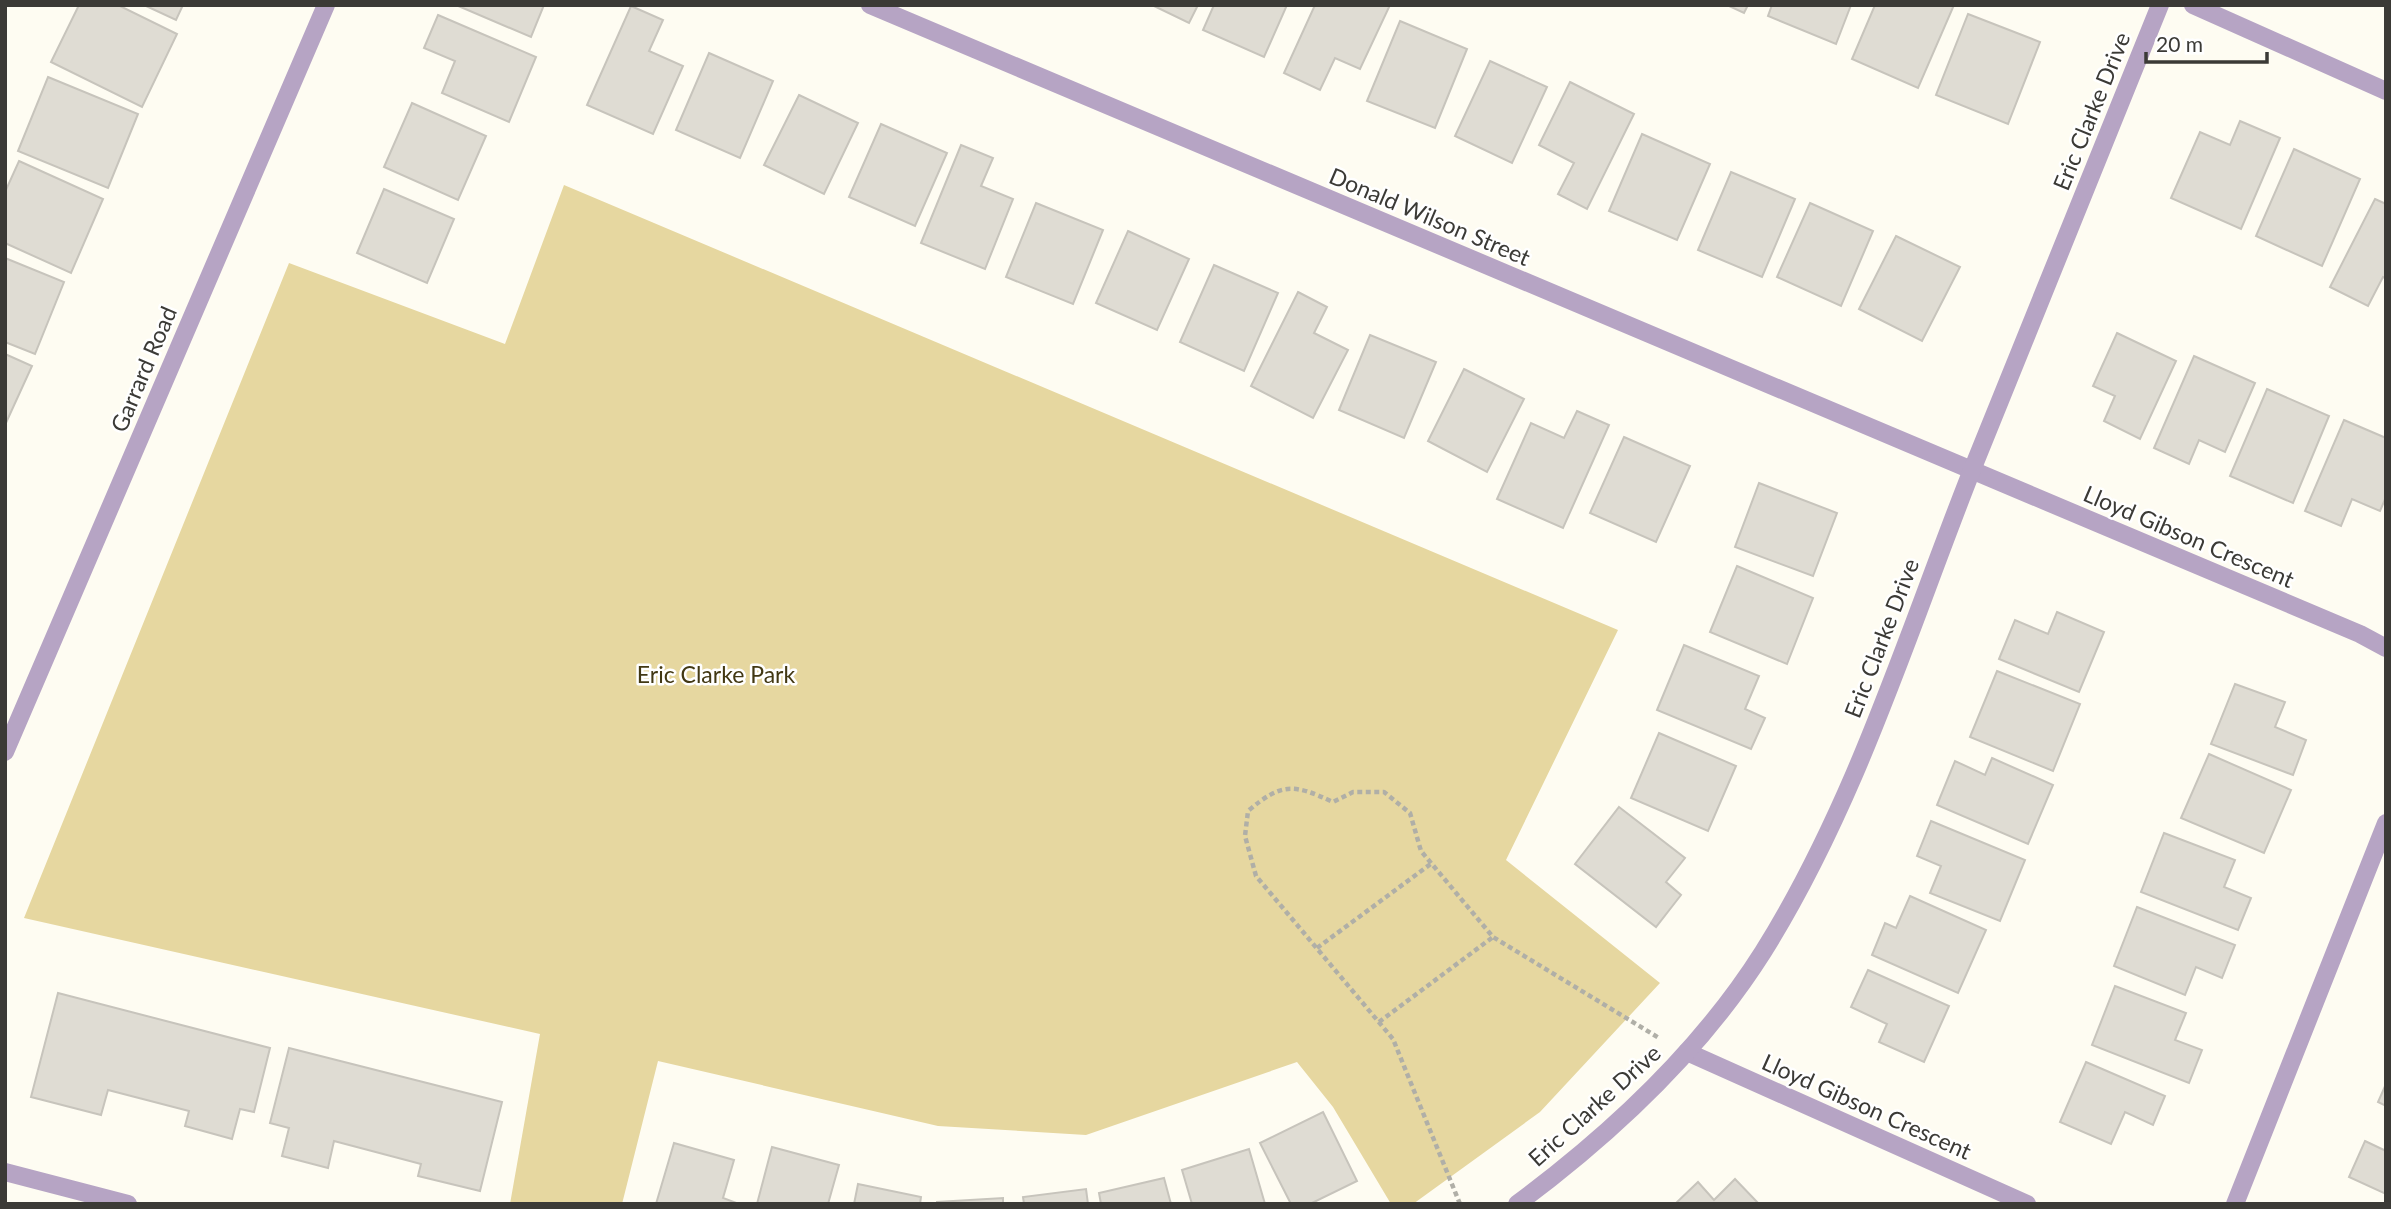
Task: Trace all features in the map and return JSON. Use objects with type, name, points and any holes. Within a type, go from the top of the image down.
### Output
[{"type":"street","name":"Garrard Road","points":[[5,752],[326,5]]},
{"type":"street","name":"Donald Wilson Street","points":[[870,5],[1971,472]]},
{"type":"street","name":"Eric Clarke Drive","points":[[1517,1204],[1566,1168],[1687,1052],[1762,952],[1810,867],[1854,775],[1971,472],[2160,5]]},
{"type":"street","points":[[2193,5],[2386,91]]},
{"type":"street","name":"Lloyd Gibson Crescent","points":[[1971,472],[2360,634],[2386,648]]},
{"type":"street","points":[[2235,1204],[2386,823]]},
{"type":"street","name":"Lloyd Gibson Crescent","points":[[1687,1052],[2027,1204]]},
{"type":"street","points":[[5,1172],[128,1204]]},
{"type":"path","points":[[1460,1204],[1393,1039],[1256,876],[1245,836],[1248,811],[1271,792],[1299,786],[1333,802],[1353,792],[1384,792],[1410,813],[1421,851],[1493,937],[1644,1030],[1687,1052]]},
{"type":"path","points":[[1317,948],[1432,863]]},
{"type":"path","points":[[1379,1022],[1493,937]]},
{"type":"green space","name":"Eric Clarke Park","points":[[564,185],[1618,630],[1506,860],[1660,983],[1540,1112],[1413,1204],[1391,1204],[1333,1107],[1297,1062],[1086,1135],[938,1126],[658,1061],[622,1204],[510,1204],[540,1034],[24,918],[289,263],[505,344]]},
{"type":"building","points":[[79,5],[118,5],[177,34],[142,107],[51,62]]},
{"type":"building","points":[[144,5],[183,5],[176,20]]},
{"type":"building","points":[[456,5],[544,5],[531,37]]},
{"type":"building","points":[[1152,5],[1198,5],[1189,23]]},
{"type":"building","points":[[1214,5],[1287,5],[1264,57],[1203,30]]},
{"type":"building","points":[[1315,5],[1390,5],[1360,69],[1335,58],[1320,90],[1284,73]]},
{"type":"building","points":[[1727,5],[1748,5],[1744,13]]},
{"type":"building","points":[[1772,5],[1851,5],[1836,44],[1768,16]]},
{"type":"building","points":[[1875,5],[1954,5],[1918,88],[1852,59]]},
{"type":"building","points":[[631,6],[663,20],[649,51],[683,66],[653,134],[587,105]]},
{"type":"building","points":[[1968,14],[2040,42],[2008,124],[1936,95]]},
{"type":"building","points":[[438,15],[536,57],[509,122],[442,93],[455,61],[424,48]]},
{"type":"building","points":[[1400,21],[1467,49],[1435,128],[1367,101]]},
{"type":"building","points":[[709,53],[773,81],[740,158],[676,130]]},
{"type":"building","points":[[1490,61],[1547,87],[1512,163],[1455,136]]},
{"type":"building","points":[[48,77],[138,114],[108,188],[18,151]]},
{"type":"building","points":[[1570,82],[1634,114],[1587,209],[1558,194],[1574,163],[1539,145]]},
{"type":"building","points":[[799,95],[858,123],[824,194],[764,165]]},
{"type":"building","points":[[412,103],[486,136],[458,200],[384,167]]},
{"type":"building","points":[[2240,121],[2280,138],[2241,229],[2171,198],[2200,132],[2230,145]]},
{"type":"building","points":[[881,124],[947,153],[915,226],[849,197]]},
{"type":"building","points":[[1642,134],[1710,164],[1677,240],[1609,211]]},
{"type":"building","points":[[961,145],[993,158],[981,186],[1013,199],[985,269],[921,243]]},
{"type":"building","points":[[2294,149],[2360,179],[2322,266],[2256,236]]},
{"type":"building","points":[[19,161],[103,199],[71,273],[5,243],[5,192]]},
{"type":"building","points":[[1731,172],[1795,199],[1762,277],[1698,250]]},
{"type":"building","points":[[384,189],[454,219],[427,283],[357,253]]},
{"type":"building","points":[[2375,199],[2386,204],[2386,278],[2383,277],[2368,306],[2330,287]]},
{"type":"building","points":[[1036,203],[1103,230],[1073,304],[1006,277]]},
{"type":"building","points":[[1810,203],[1873,231],[1841,306],[1777,277]]},
{"type":"building","points":[[1128,231],[1189,259],[1157,330],[1096,303]]},
{"type":"building","points":[[1896,236],[1960,267],[1922,341],[1859,309]]},
{"type":"building","points":[[5,258],[64,282],[35,354],[5,342]]},
{"type":"building","points":[[1214,265],[1278,293],[1244,371],[1180,342]]},
{"type":"building","points":[[1298,292],[1327,307],[1314,333],[1348,350],[1313,418],[1251,386]]},
{"type":"building","points":[[2117,333],[2176,361],[2140,439],[2104,421],[2115,396],[2093,386]]},
{"type":"building","points":[[1370,335],[1436,362],[1404,438],[1339,410]]},
{"type":"building","points":[[5,354],[32,366],[5,425]]},
{"type":"building","points":[[2194,356],[2255,383],[2225,452],[2199,440],[2189,464],[2154,448]]},
{"type":"building","points":[[1464,369],[1524,399],[1487,472],[1428,441]]},
{"type":"building","points":[[2267,389],[2329,416],[2293,503],[2230,476]]},
{"type":"building","points":[[1577,411],[1609,425],[1563,528],[1497,499],[1531,423],[1564,438]]},
{"type":"building","points":[[2344,420],[2386,438],[2386,497],[2380,511],[2352,499],[2341,526],[2305,511]]},
{"type":"building","points":[[1624,437],[1690,466],[1656,542],[1590,513]]},
{"type":"building","points":[[1759,483],[1837,513],[1813,576],[1735,547]]},
{"type":"building","points":[[1737,566],[1813,598],[1787,664],[1710,632]]},
{"type":"building","points":[[2057,612],[2104,632],[2079,692],[1999,659],[2015,620],[2048,634]]},
{"type":"building","points":[[1684,645],[1759,676],[1745,709],[1765,718],[1751,749],[1657,710]]},
{"type":"building","points":[[1997,671],[2080,704],[2053,771],[1970,737]]},
{"type":"building","points":[[2235,684],[2285,702],[2275,727],[2306,740],[2293,775],[2211,744]]},
{"type":"building","points":[[1659,733],[1736,766],[1708,831],[1631,798]]},
{"type":"building","points":[[2209,754],[2291,790],[2264,853],[2181,818]]},
{"type":"building","points":[[1992,758],[2053,785],[2028,844],[1937,805],[1955,761],[1985,775]]},
{"type":"building","points":[[1619,807],[1685,858],[1666,882],[1681,895],[1656,927],[1575,864]]},
{"type":"building","points":[[1931,821],[2025,860],[2000,921],[1930,893],[1941,866],[1917,856]]},
{"type":"building","points":[[2164,833],[2235,860],[2224,887],[2251,898],[2238,930],[2141,892]]},
{"type":"building","points":[[1910,896],[1986,930],[1958,993],[1872,955],[1885,923],[1896,928]]},
{"type":"building","points":[[2137,907],[2235,945],[2222,978],[2196,967],[2185,995],[2114,966]]},
{"type":"building","points":[[1868,970],[1949,1006],[1924,1062],[1879,1042],[1887,1024],[1851,1007]]},
{"type":"building","points":[[2115,986],[2186,1013],[2175,1040],[2202,1050],[2189,1083],[2092,1045]]},
{"type":"building","points":[[58,993],[270,1048],[254,1112],[240,1109],[232,1139],[185,1126],[189,1111],[108,1090],[101,1115],[31,1097]]},
{"type":"building","points":[[289,1048],[502,1102],[480,1191],[418,1176],[421,1164],[334,1141],[328,1168],[282,1156],[289,1128],[270,1123]]},
{"type":"building","points":[[2086,1062],[2165,1096],[2153,1125],[2125,1112],[2111,1144],[2060,1122]]},
{"type":"building","points":[[2386,1084],[2386,1106],[2378,1102]]},
{"type":"building","points":[[1323,1112],[1357,1181],[1310,1204],[1291,1204],[1260,1143]]},
{"type":"building","points":[[2365,1141],[2386,1151],[2386,1194],[2349,1177]]},
{"type":"building","points":[[674,1143],[734,1160],[723,1198],[739,1204],[656,1204]]},
{"type":"building","points":[[772,1147],[839,1165],[828,1204],[757,1204]]},
{"type":"building","points":[[1249,1149],[1265,1204],[1192,1204],[1182,1170]]},
{"type":"building","points":[[1164,1178],[1171,1204],[1101,1204],[1099,1193]]},
{"type":"building","points":[[1735,1179],[1759,1204],[1675,1204],[1698,1182],[1714,1200]]},
{"type":"building","points":[[858,1184],[921,1197],[920,1204],[854,1204]]},
{"type":"building","points":[[1086,1189],[1088,1204],[1024,1204],[1023,1197]]},
{"type":"building","points":[[1003,1198],[1003,1204],[937,1204],[937,1202]]}]
